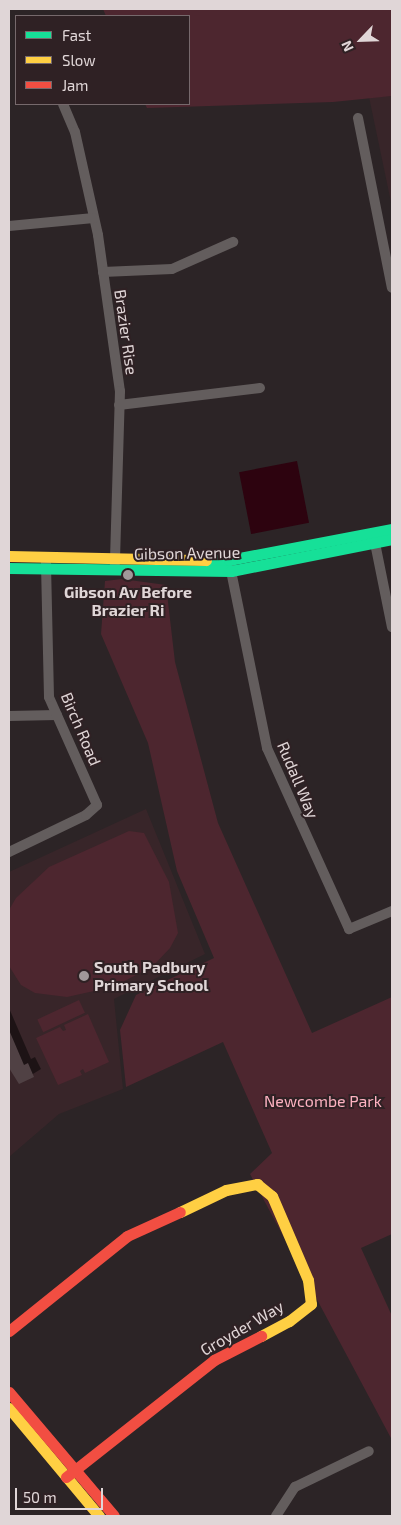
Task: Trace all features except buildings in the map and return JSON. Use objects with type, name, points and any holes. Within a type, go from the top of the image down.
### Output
[{"type":"street","name":"Brazier Rise","points":[[63,105],[75,132],[94,218],[103,272],[119,404],[115,564]]},
{"type":"street","points":[[358,118],[392,288]]},
{"type":"street","points":[[9,226],[94,218]]},
{"type":"street","points":[[103,272],[172,269],[233,242]]},
{"type":"street","points":[[119,404],[260,388]]},
{"type":"street","name":"Gibson Avenue","points":[[374,538],[392,529]]},
{"type":"street","points":[[374,538],[392,627]]},
{"type":"street","name":"Gibson Avenue","points":[[9,568],[46,569],[115,564],[230,565],[374,538],[392,539]]},
{"type":"street","name":"Gibson Avenue","points":[[9,556],[46,556],[115,564]]},
{"type":"street","name":"Birch Road","points":[[9,852],[86,815],[97,805],[49,697],[46,556]]},
{"type":"street","name":"Rudall Way","points":[[230,565],[266,748],[349,930],[392,911]]},
{"type":"street","points":[[9,716],[57,715]]},
{"type":"street","name":"Groyder Way","points":[[9,1331],[127,1236],[226,1190],[257,1184],[272,1196],[308,1280],[311,1304],[288,1321],[214,1360],[70,1474]]},
{"type":"street","points":[[9,1392],[99,1516]]},
{"type":"street","points":[[9,1408],[70,1474],[114,1516]]},
{"type":"street","points":[[276,1516],[295,1487],[369,1451]]},
{"type":"shaded area","points":[[392,96],[392,207],[369,97]]},
{"type":"shaded area","points":[[297,461],[309,523],[251,534],[239,472]]},
{"type":"shaded area","name":"South Padbury Primary School","points":[[146,809],[205,954],[114,999],[123,1089],[59,1114],[9,1157],[9,872]]},
{"type":"green space","points":[[103,9],[392,9],[392,96],[333,102],[147,108],[146,105],[190,105],[190,15],[106,15]]},
{"type":"green space","name":"Newcombe Park","points":[[122,579],[166,585],[175,662],[218,823],[312,1033],[392,997],[392,1234],[361,1248],[392,1316],[392,1440],[250,1174],[272,1153],[223,1042],[126,1087],[120,1030],[136,995],[214,958],[177,871],[148,743],[101,634],[105,581]]},
{"type":"green space","points":[[129,831],[144,833],[169,882],[178,933],[170,948],[153,966],[119,984],[94,991],[67,997],[35,993],[21,985],[9,966],[9,910],[16,898],[49,867]]},
{"type":"green space","points":[[79,1000],[85,1013],[43,1032],[37,1019]]},
{"type":"green space","points":[[88,1014],[109,1062],[85,1073],[83,1069],[80,1071],[82,1075],[58,1085],[36,1038],[60,1027],[63,1031],[66,1030],[64,1025]]},
{"type":"traffic: fast","points":[[206,560],[229,560],[392,529]]},
{"type":"traffic: fast","points":[[9,568],[231,571],[392,539]]},
{"type":"traffic: slow","points":[[9,556],[206,560]]},
{"type":"traffic: slow","points":[[180,1212],[226,1190],[257,1184],[272,1196],[308,1280],[311,1304],[289,1321],[261,1336]]},
{"type":"traffic: slow","points":[[9,1408],[99,1516]]},
{"type":"traffic: jam","points":[[9,1331],[127,1236],[180,1212]]},
{"type":"traffic: jam","points":[[66,1477],[214,1360],[261,1336]]},
{"type":"traffic: jam","points":[[9,1392],[114,1516]]},
{"type":"place","name":"Gibson Av Before Brazier Ri","points":[[128,575]]},
{"type":"place","name":"South Padbury Primary School","points":[[84,976]]}]
